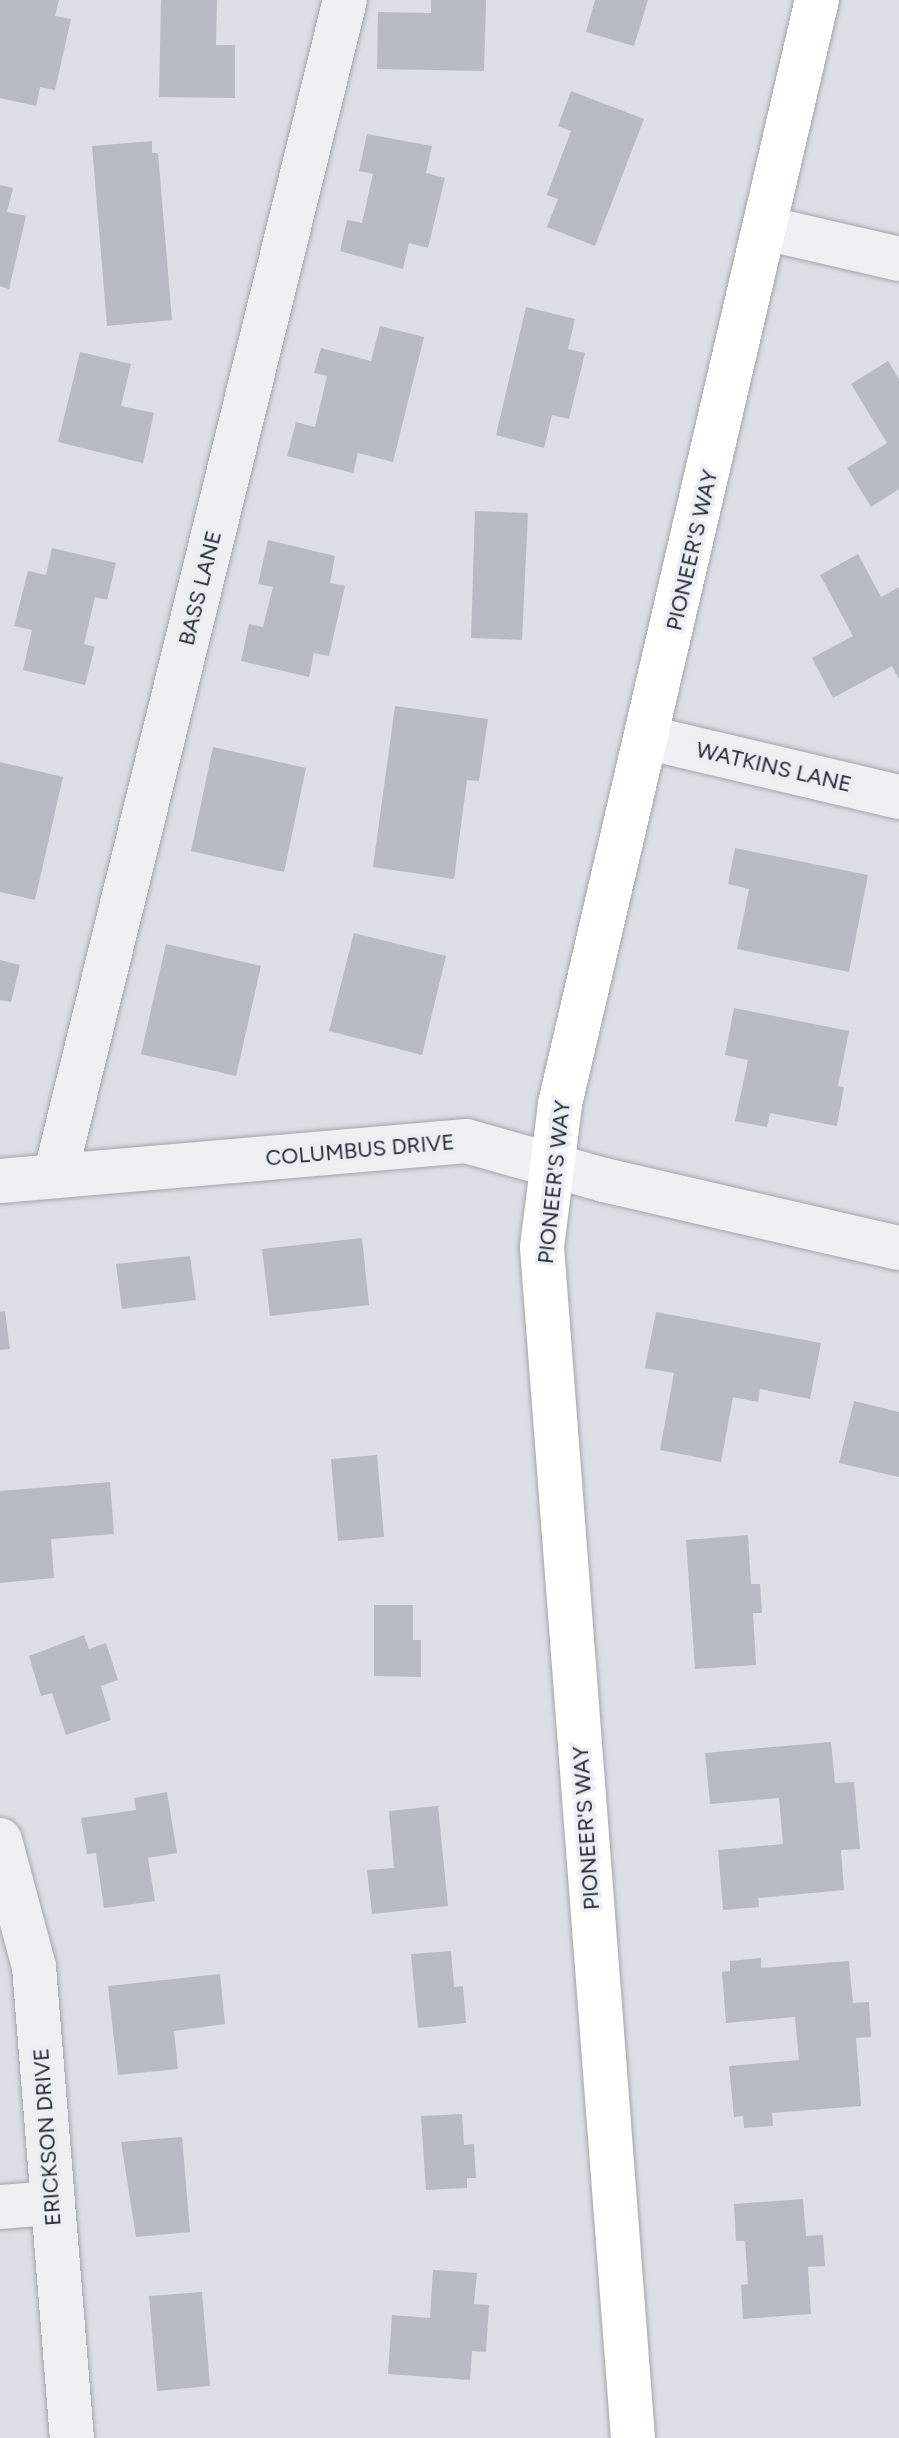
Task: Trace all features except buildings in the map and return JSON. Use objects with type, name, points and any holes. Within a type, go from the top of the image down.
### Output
[{"type":"main road","name":"PIONEER'S WAY","points":[[633,2438],[542,1247],[560,1104],[649,738],[817,0]]},
{"type":"street","name":"BASS LANE","points":[[55,1176],[345,0]]},
{"type":"street","points":[[765,228],[899,259]]},
{"type":"street","name":"WATKINS LANE","points":[[649,738],[899,797]]},
{"type":"street","name":"COLUMBUS DRIVE","points":[[0,1181],[466,1141],[551,1165],[899,1248]]},
{"type":"street","name":"ERICKSON DRIVE","points":[[0,1840],[34,1967],[72,2438]]},
{"type":"street","points":[[0,2207],[51,2203]]}]
